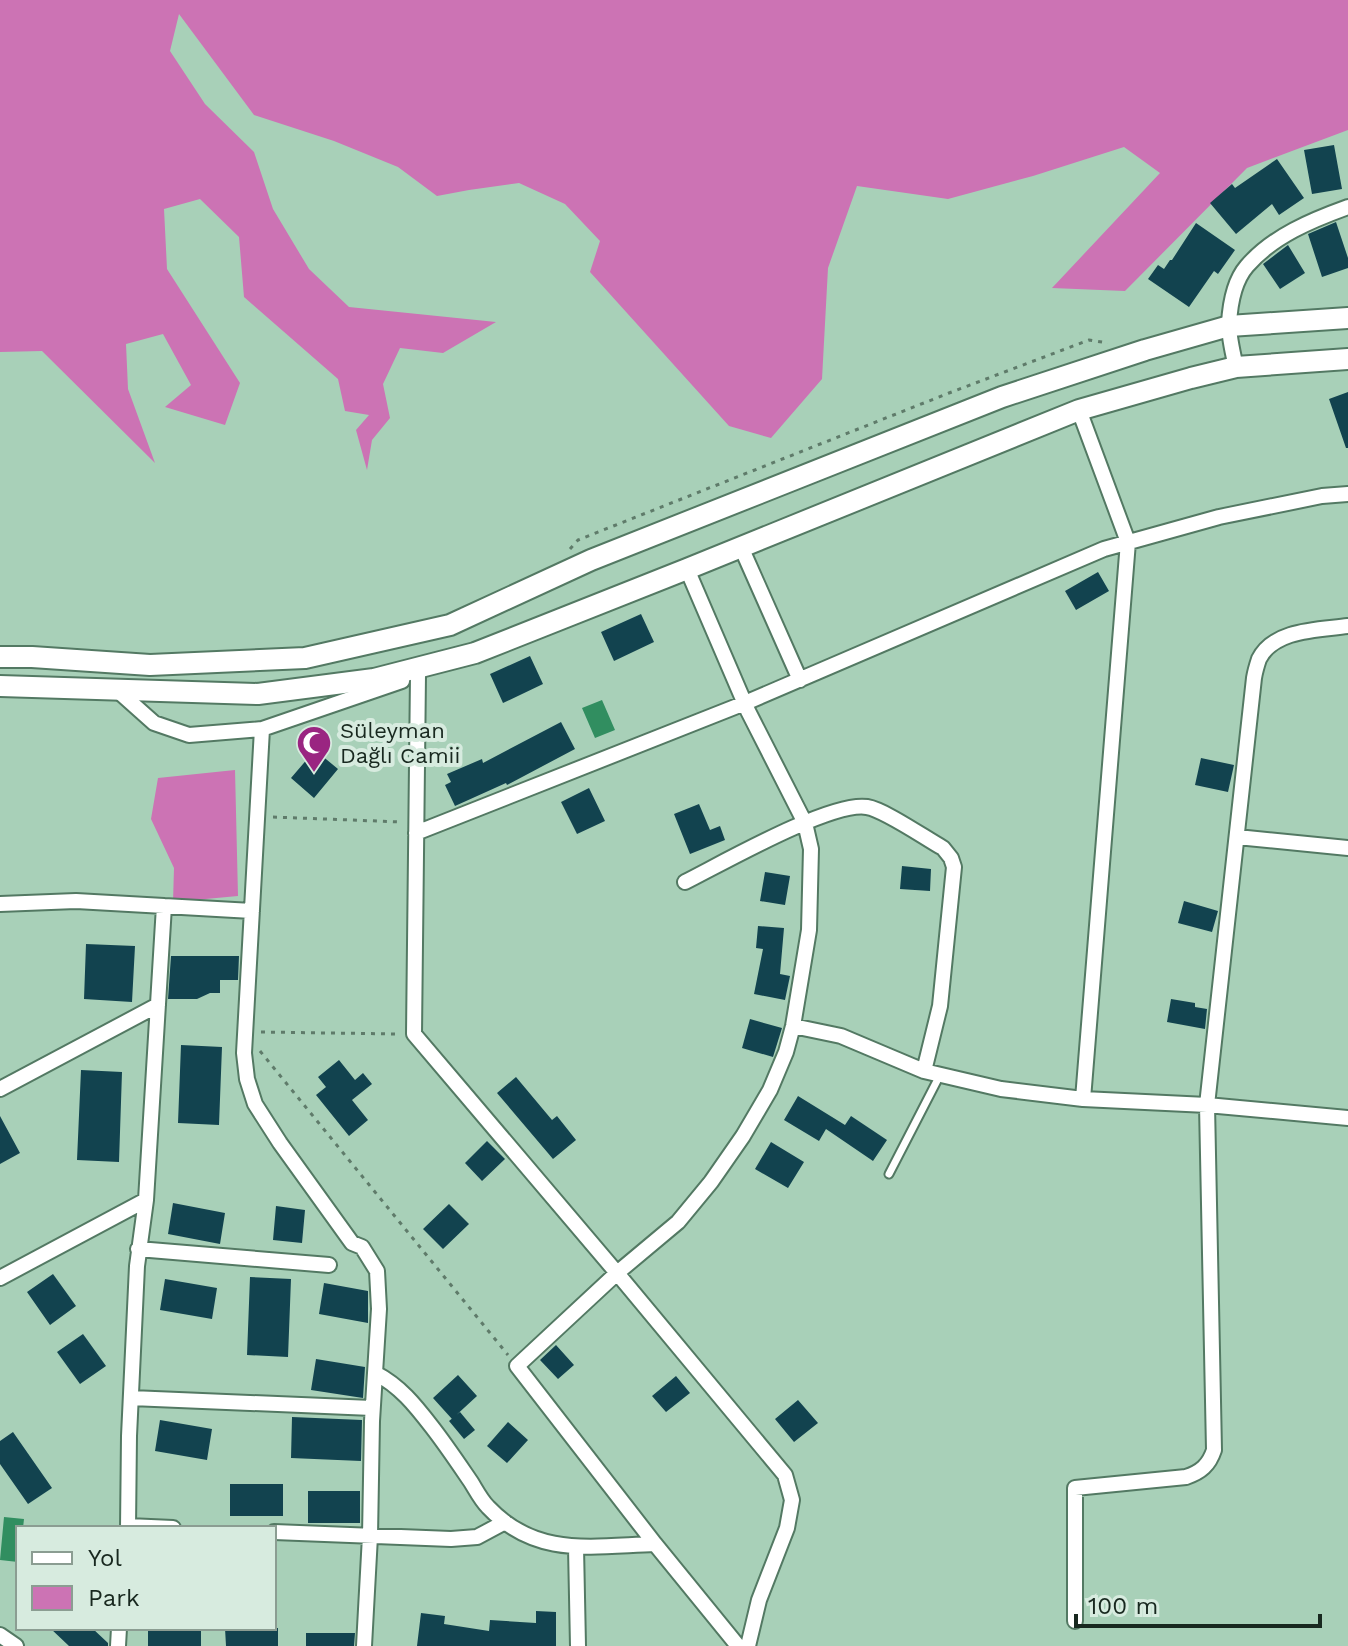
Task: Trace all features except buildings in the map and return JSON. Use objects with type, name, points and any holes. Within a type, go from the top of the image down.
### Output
[{"type":"main road","points":[[0,657],[150,665],[305,658],[450,625],[591,560],[1002,397],[1229,326],[1348,318]]},
{"type":"main road","points":[[0,686],[258,694],[374,679],[475,653],[1079,410],[1236,367],[1348,359]]},
{"type":"street","points":[[1236,367],[1229,326],[1233,294],[1246,267],[1278,239],[1319,217],[1348,207]]},
{"type":"street","points":[[1079,410],[1128,542],[1083,1099]]},
{"type":"street","points":[[416,828],[745,703],[1104,549],[1219,517],[1322,496],[1348,494]]},
{"type":"street","points":[[741,547],[800,680]]},
{"type":"street","points":[[687,569],[745,703],[805,823],[811,849],[809,930],[793,1026],[770,1090],[711,1182],[678,1222],[617,1273],[517,1366],[738,1646]]},
{"type":"street","points":[[1075,1621],[1075,1488],[1186,1477],[1206,1466],[1214,1450],[1207,1105],[1254,678],[1258,661],[1265,650],[1279,640],[1299,632],[1348,626]]},
{"type":"street","points":[[117,690],[154,723],[189,735],[262,729],[475,653]]},
{"type":"street","points":[[418,675],[414,1034],[785,1475],[792,1500],[787,1528],[759,1600],[748,1646]]},
{"type":"street","points":[[262,729],[244,1053],[247,1079],[255,1104],[280,1143],[352,1243],[362,1247],[377,1271],[379,1309],[372,1408],[364,1646]]},
{"type":"street","points":[[685,882],[805,823],[854,807],[872,808],[943,848],[954,867],[940,1006],[924,1071]]},
{"type":"street","points":[[1237,837],[1348,848]]},
{"type":"street","points":[[0,904],[76,901],[252,911]]},
{"type":"street","points":[[128,1526],[138,1249],[146,1200],[164,906]]},
{"type":"street","points":[[0,1089],[158,1005]]},
{"type":"street","points":[[793,1026],[841,1036],[924,1071],[1001,1089],[1083,1099],[1207,1105],[1348,1118]]},
{"type":"street","points":[[0,1278],[146,1200]]},
{"type":"street","points":[[138,1249],[329,1265]]},
{"type":"street","points":[[375,1373],[390,1381],[410,1400],[444,1442],[487,1506],[522,1534],[544,1542],[576,1547],[655,1544]]},
{"type":"street","points":[[131,1398],[372,1408]]},
{"type":"street","points":[[276,1532],[451,1539],[477,1537],[505,1522]]},
{"type":"street","points":[[576,1547],[578,1646]]},
{"type":"street","points":[[0,1635],[16,1646]]},
{"type":"lane","points":[[889,1174],[940,1075]]},
{"type":"path","points":[[569,551],[578,540],[934,398],[1089,340],[1145,350]]},
{"type":"path","points":[[257,817],[416,828]]},
{"type":"path","points":[[245,1032],[414,1034]]},
{"type":"path","points":[[245,1032],[517,1366]]},
{"type":"green space","points":[[0,0],[1348,0],[1348,130],[1247,168],[1125,291],[1052,288],[1160,173],[1124,147],[948,199],[857,186],[828,268],[822,379],[771,438],[729,426],[590,272],[600,241],[565,204],[519,183],[437,196],[398,167],[334,141],[254,115],[179,14],[170,51],[205,104],[254,152],[273,209],[309,269],[349,307],[496,322],[443,353],[400,348],[383,384],[390,418],[372,440],[367,470],[356,430],[369,415],[345,411],[338,379],[244,297],[239,237],[200,199],[164,209],[167,269],[240,383],[225,425],[165,407],[191,385],[163,334],[126,344],[128,389],[155,463],[42,351],[0,352]]},
{"type":"green space","points":[[235,770],[238,896],[173,902],[174,868],[151,819],[158,778]]},
{"type":"shaded area","points":[[602,700],[615,730],[595,738],[582,708]]},
{"type":"shaded area","points":[[4,1517],[24,1519],[23,1526],[16,1526],[16,1562],[0,1560]]},
{"type":"place","name":"Süleyman Dağlı Camii","points":[[314,774]]}]
